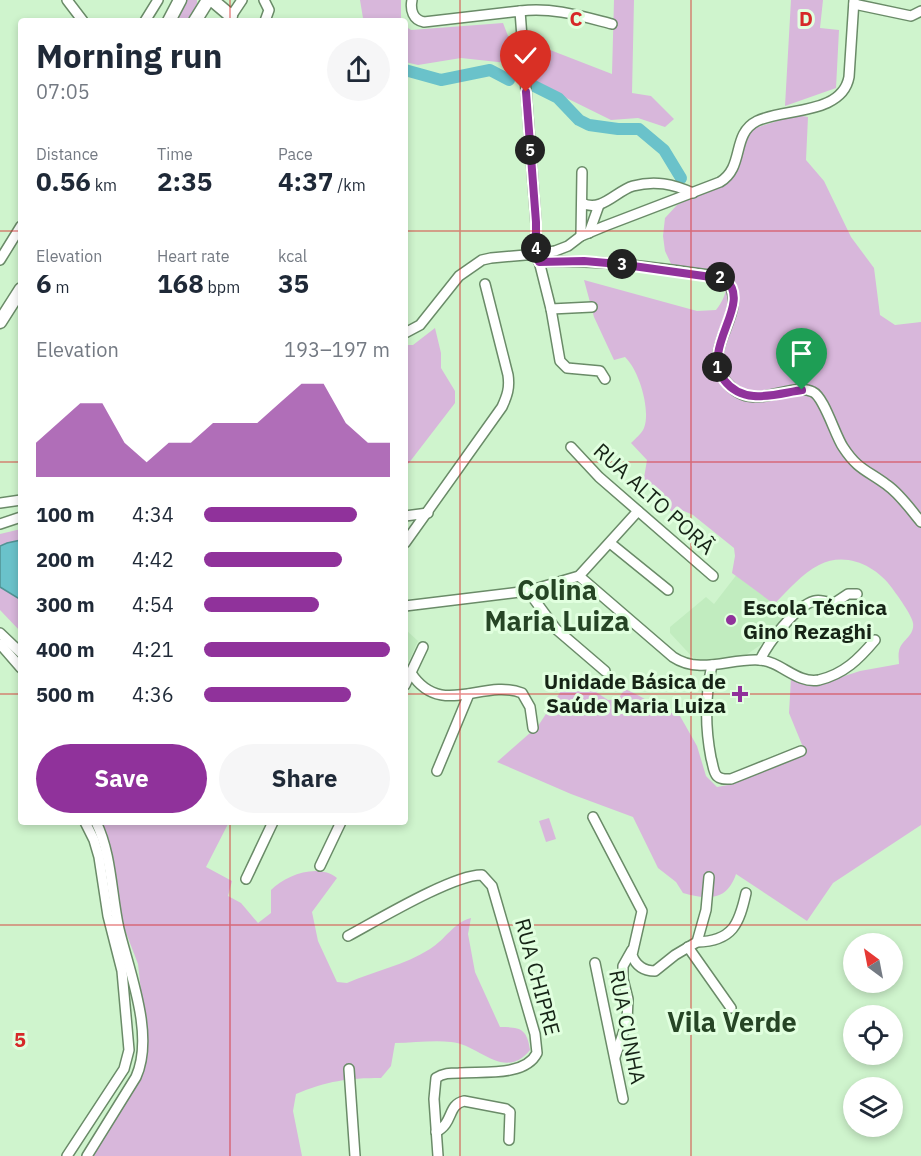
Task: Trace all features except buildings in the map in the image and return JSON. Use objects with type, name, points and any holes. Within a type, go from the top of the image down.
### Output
[{"type":"main road","points":[[171,18],[180,0]]},
{"type":"main road","points":[[198,18],[210,4],[230,18]]},
{"type":"main road","points":[[0,322],[18,294]]},
{"type":"street","points":[[67,0],[81,18]]},
{"type":"street","points":[[146,18],[158,0]]},
{"type":"street","points":[[230,18],[242,0]]},
{"type":"street","points":[[264,0],[269,10],[266,18]]},
{"type":"street","points":[[412,0],[412,13],[424,22],[540,9],[557,10],[612,24]]},
{"type":"street","points":[[538,257],[568,246],[585,235],[720,182],[729,175],[734,167],[743,134],[748,127],[763,119],[799,112],[836,98],[845,90],[849,77],[854,2],[911,16],[921,11]]},
{"type":"street","points":[[520,11],[538,257],[551,309],[560,361],[567,368],[600,371],[605,379]]},
{"type":"street","points":[[582,172],[585,235]]},
{"type":"street","points":[[582,203],[590,206],[599,205],[625,189],[644,183],[666,183],[693,193]]},
{"type":"street","points":[[585,235],[599,205]]},
{"type":"street","points":[[0,260],[18,231]]},
{"type":"street","points":[[408,331],[420,325],[459,276],[472,266],[491,258],[538,257],[596,262],[725,279],[734,295],[728,325],[716,360],[721,375],[728,385],[741,394],[754,397],[802,390],[814,392],[822,400],[837,439],[857,467],[888,485],[921,522]]},
{"type":"street","points":[[408,539],[502,407],[508,395],[510,386],[508,375],[485,284]]},
{"type":"street","points":[[551,309],[592,307]]},
{"type":"street","name":"RUA ALTO PORÃ","points":[[571,447],[599,477],[713,576]]},
{"type":"street","points":[[0,503],[18,500]]},
{"type":"street","points":[[408,606],[528,591],[579,576],[639,511]]},
{"type":"street","points":[[408,516],[428,513]]},
{"type":"street","points":[[0,524],[18,518]]},
{"type":"street","points":[[610,543],[668,590]]},
{"type":"street","points":[[579,576],[680,662],[698,666],[760,660],[777,665],[800,678],[816,680],[842,672],[858,659],[875,640]]},
{"type":"street","points":[[528,591],[556,629],[605,671]]},
{"type":"street","points":[[760,660],[766,647],[792,617],[807,604],[816,600],[832,604],[848,594],[857,594]]},
{"type":"street","points":[[0,633],[18,650]]},
{"type":"street","points":[[0,644],[18,665]]},
{"type":"street","points":[[408,679],[423,647]]},
{"type":"street","points":[[712,665],[706,716],[710,751],[716,775],[731,779],[801,751]]},
{"type":"street","points":[[411,673],[417,682],[435,693],[455,697],[508,689],[522,693],[530,707],[533,728]]},
{"type":"street","points":[[437,771],[469,694]]},
{"type":"street","points":[[593,817],[642,911],[632,956],[643,969],[656,971],[697,942],[712,942],[723,937],[741,918],[746,892]]},
{"type":"street","points":[[67,1156],[123,1069],[129,1050],[122,970],[108,916],[99,857],[86,825]]},
{"type":"street","points":[[87,1156],[136,1077],[141,1063],[142,1049],[137,994],[120,930],[106,846],[97,825]]},
{"type":"street","points":[[246,879],[272,825]]},
{"type":"street","points":[[320,866],[340,825]]},
{"type":"street","name":"RUA CHIPRE","points":[[348,936],[439,888],[466,878],[482,875],[492,886],[535,1034],[537,1053],[530,1064],[516,1070],[438,1075],[434,1092],[438,1156]]},
{"type":"street","points":[[697,942],[706,910],[709,877]]},
{"type":"street","points":[[688,947],[731,1008]]},
{"type":"street","points":[[615,1059],[627,1022],[628,999],[623,979],[623,966],[632,950]]},
{"type":"street","name":"RUA CUNHA","points":[[595,963],[623,1099]]},
{"type":"street","points":[[349,1069],[355,1156]]},
{"type":"street","points":[[436,1132],[448,1122],[457,1103],[464,1101],[506,1109],[510,1112],[509,1140]]},
{"type":"shaded area","points":[[185,0],[197,0],[189,18],[177,18],[176,14]]},
{"type":"shaded area","points":[[360,0],[401,0],[401,18],[363,18]]},
{"type":"shaded area","points":[[614,0],[634,0],[632,93],[651,96],[674,119],[665,127],[638,118],[611,120],[532,81],[532,43],[612,74]]},
{"type":"shaded area","points":[[791,0],[823,0],[820,28],[839,30],[836,88],[785,106]]},
{"type":"shaded area","points":[[503,23],[510,41],[507,63],[461,58],[418,65],[408,63],[408,28],[411,30]]},
{"type":"shaded area","points":[[797,115],[808,117],[806,160],[824,181],[851,237],[874,268],[880,315],[895,325],[921,322],[921,825],[833,883],[807,921],[736,874],[732,883],[722,894],[701,897],[683,893],[676,882],[658,868],[633,817],[571,794],[497,762],[538,726],[567,682],[596,692],[608,700],[618,699],[625,689],[680,716],[697,746],[706,776],[717,787],[728,785],[805,752],[789,713],[791,678],[817,685],[860,671],[899,664],[900,647],[912,631],[913,623],[897,595],[878,573],[850,560],[829,561],[807,573],[774,604],[732,573],[734,548],[693,515],[684,511],[676,515],[671,511],[644,478],[647,460],[631,443],[643,430],[646,420],[645,401],[639,380],[625,357],[614,360],[594,317],[584,280],[697,311],[716,310],[725,294],[726,277],[673,268],[665,251],[663,236],[665,218],[677,205],[725,182],[734,174],[746,134],[755,128]]},
{"type":"shaded area","points":[[435,328],[441,353],[441,368],[455,391],[455,403],[408,464],[408,345],[413,345]]},
{"type":"shaded area","points":[[18,530],[18,629],[0,610],[0,534]]},
{"type":"shaded area","name":"Escola Técnica Gino Rezaghi","points":[[738,573],[791,612],[762,644],[743,657],[697,662],[670,633],[670,627],[706,597],[714,604]]},
{"type":"shaded area","points":[[408,632],[418,641],[408,663]]},
{"type":"shaded area","points":[[549,818],[556,839],[546,842],[539,821]]},
{"type":"shaded area","points":[[101,825],[227,825],[206,867],[232,881],[228,896],[241,903],[258,923],[271,913],[271,890],[285,880],[312,871],[321,871],[337,878],[312,912],[318,941],[337,982],[347,983],[420,955],[436,945],[454,927],[471,918],[468,934],[475,972],[500,1027],[521,1030],[527,1037],[530,1050],[511,1063],[491,1059],[461,1044],[451,1042],[395,1043],[391,1066],[381,1078],[338,1081],[296,1094],[293,1111],[302,1156],[91,1156],[124,1105],[144,1067],[138,964],[120,917],[114,875]]},
{"type":"water","points":[[18,541],[18,598],[0,587],[0,546]]},
{"type":"waterway","points":[[408,71],[441,80],[490,70],[509,80]]},
{"type":"waterway","points":[[532,85],[558,98],[579,120],[589,125],[639,129],[664,150],[681,178]]},
{"type":"place","name":"Escola Técnica Gino Rezaghi","points":[[731,620]]},
{"type":"place","name":"Unidade Básica de Saúde Maria Luiza","points":[[740,694]]},
{"type":"district","name":"Colina Maria Luiza","points":[[557,606]]},
{"type":"district","name":"Vila Verde","points":[[732,1023]]},
{"type":"route","points":[[526,92],[536,222],[536,255],[539,262],[584,261],[619,264],[717,276],[725,279],[734,295],[728,325],[716,360],[721,375],[734,390],[747,396],[768,396],[802,390]]}]
